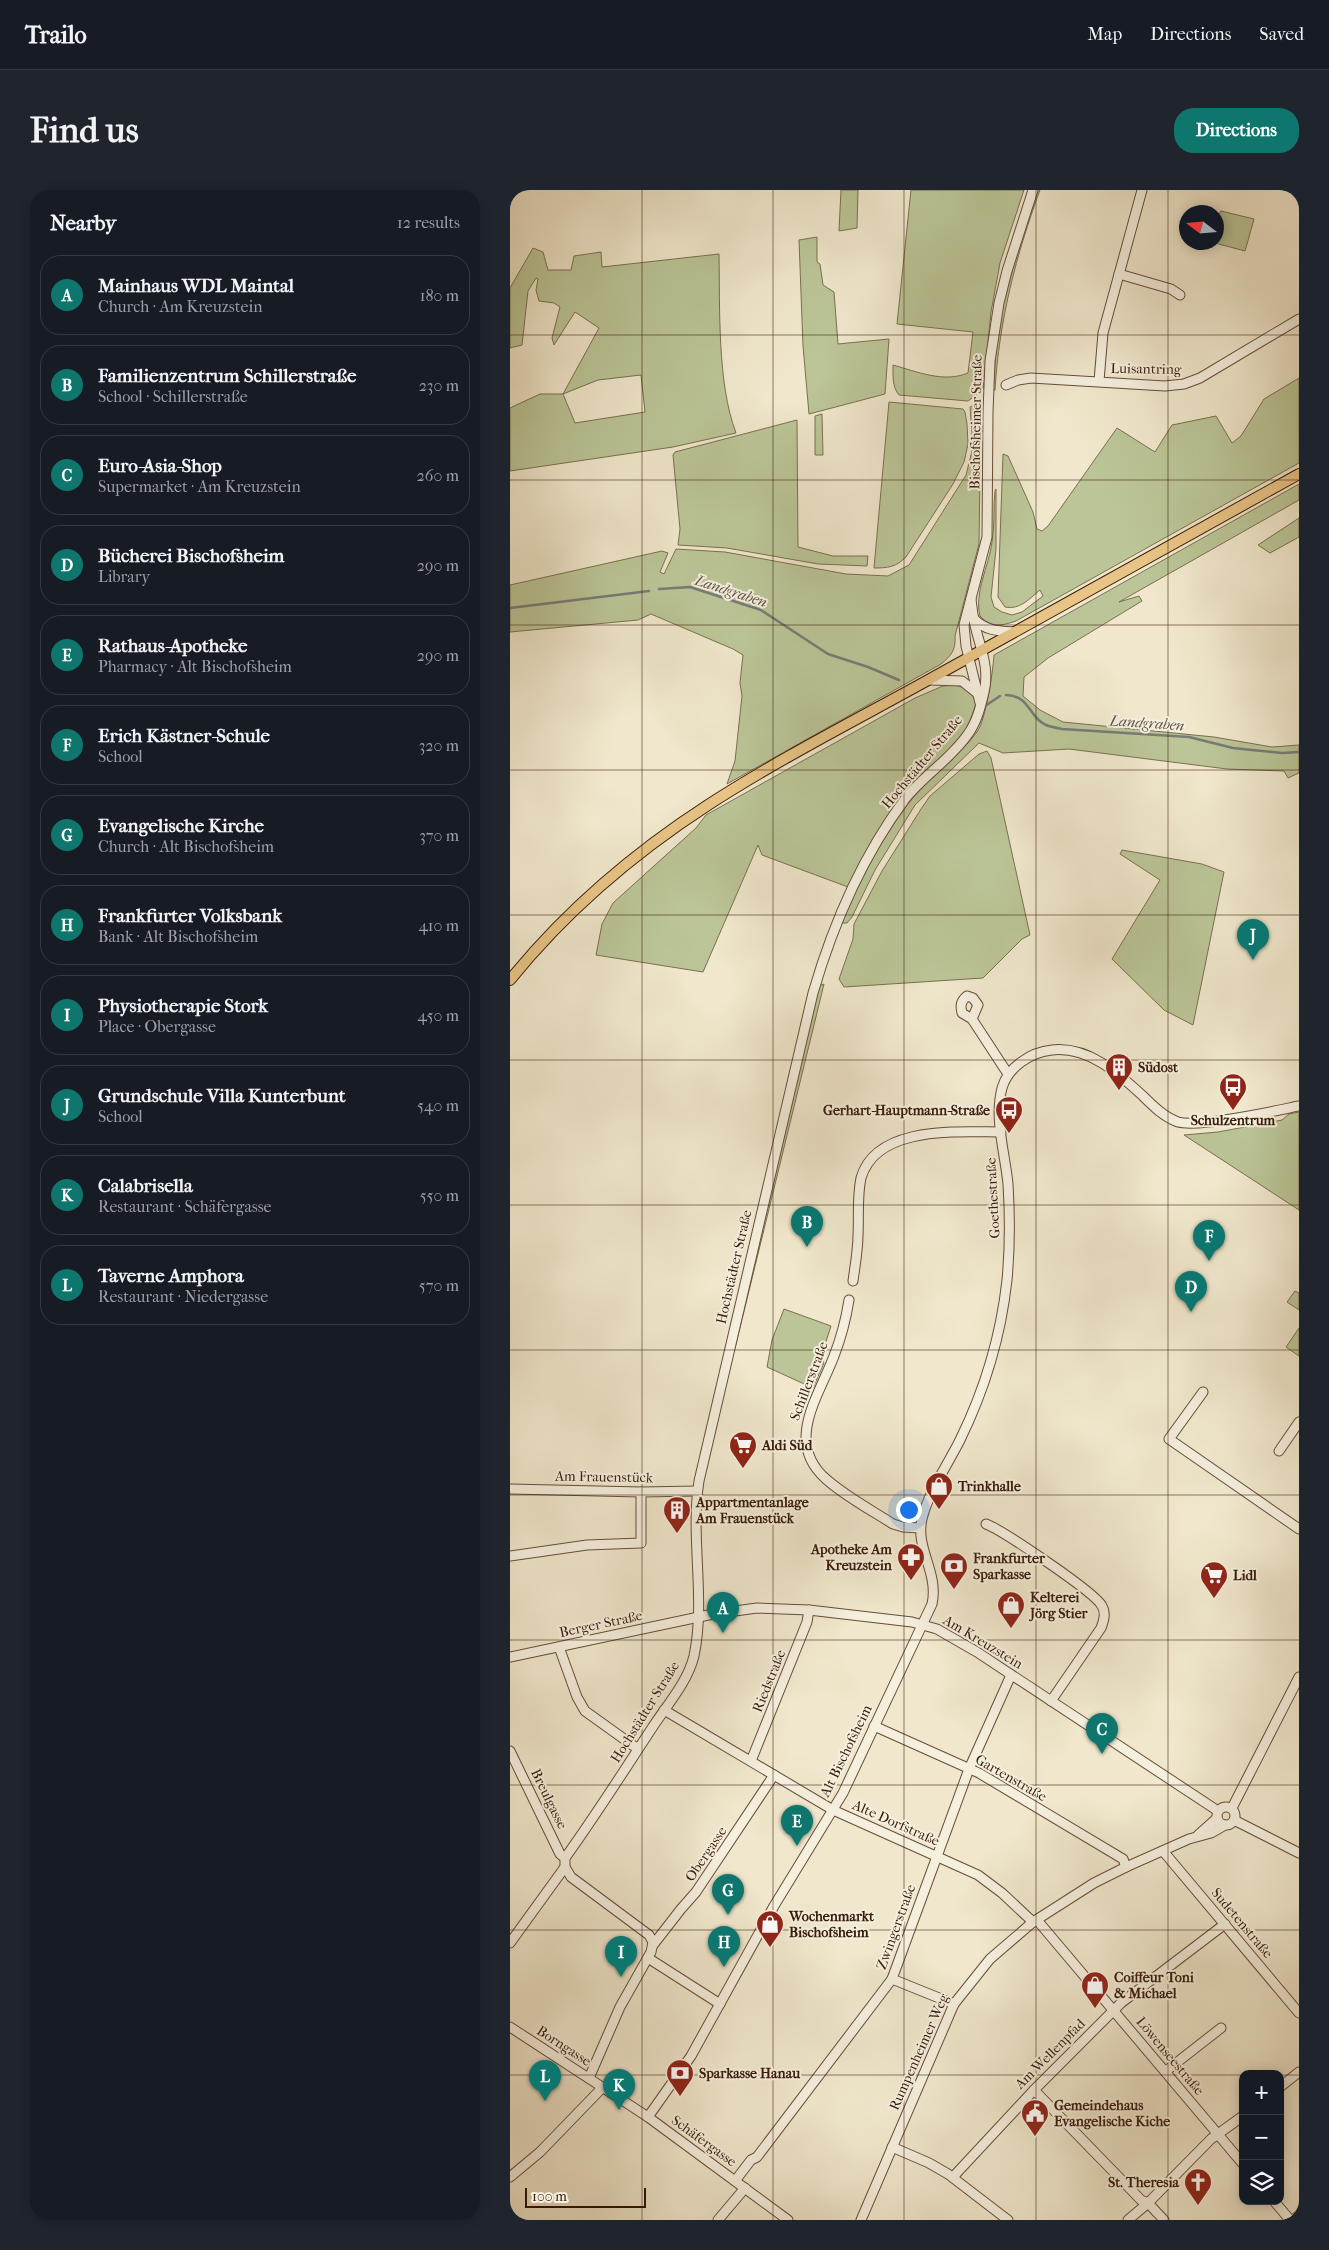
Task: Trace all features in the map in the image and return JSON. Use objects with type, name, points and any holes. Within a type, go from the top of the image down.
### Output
[{"type":"main road","points":[[510,980],[555,929],[617,873],[670,832],[742,785],[1299,474]]},
{"type":"street","name":"Bischofsheimer Straße","points":[[969,658],[964,625],[987,537],[988,396],[993,344],[1007,271],[1033,190]]},
{"type":"street","points":[[1099,381],[1103,333],[1142,190]]},
{"type":"street","points":[[1119,274],[1170,288],[1180,295]]},
{"type":"street","name":"Luisantring","points":[[1006,385],[1018,380],[1031,378],[1165,386],[1189,383],[1299,319]]},
{"type":"street","name":"Bischofsheimer Straße","points":[[971,599],[973,618],[983,650]]},
{"type":"street","points":[[973,618],[980,625],[991,630],[1015,632]]},
{"type":"street","name":"Hochstädter Straße","points":[[510,1944],[689,1671],[695,1646],[697,1618],[697,1491],[707,1440],[825,953],[853,887],[878,841],[910,793],[968,733],[976,717],[986,681],[983,650]]},
{"type":"street","points":[[969,658],[980,703]]},
{"type":"street","points":[[929,680],[962,681],[978,693]]},
{"type":"street","points":[[972,1019],[1008,1074],[1036,1054],[1062,1049],[1078,1052],[1103,1064],[1131,1084],[1160,1112],[1177,1122],[1201,1123],[1299,1106]]},
{"type":"street","name":"Goethestraße","points":[[924,1625],[932,1604],[935,1589],[931,1568],[922,1543],[920,1528],[928,1501],[978,1400],[1001,1319],[1007,1283],[1009,1243],[1008,1184],[1001,1132],[1000,1104],[1003,1086],[1008,1074]]},
{"type":"street","points":[[853,1281],[858,1239],[860,1185],[863,1172],[871,1160],[883,1149],[895,1142],[916,1137],[943,1132],[1001,1132]]},
{"type":"street","name":"Schillerstraße","points":[[850,1300],[835,1354],[807,1418],[805,1436],[809,1455],[826,1479],[852,1497],[897,1526],[920,1528]]},
{"type":"street","points":[[1203,1392],[1169,1439],[1299,1529]]},
{"type":"street","points":[[1279,1452],[1299,1422]]},
{"type":"street","name":"Am Frauenstück","points":[[510,1489],[642,1492],[697,1491]]},
{"type":"street","points":[[510,1556],[587,1545],[641,1543],[642,1492]]},
{"type":"street","points":[[986,1524],[1001,1532],[1091,1594],[1103,1607],[1104,1617],[1101,1628],[1051,1701]]},
{"type":"street","name":"Am Kreuzstein","points":[[697,1618],[743,1608],[809,1610],[924,1625],[949,1635],[1051,1701],[1217,1814]]},
{"type":"street","name":"Riedstraße","points":[[751,1761],[808,1622],[809,1610]]},
{"type":"street","name":"Berger Straße","points":[[510,1657],[697,1618]]},
{"type":"street","name":"Alt Bischofsheim","points":[[648,2117],[690,2056],[774,1906],[833,1810],[924,1625]]},
{"type":"street","points":[[559,1646],[577,1697],[585,1711],[638,1749]]},
{"type":"street","name":"Zwingerstraße","points":[[735,2181],[756,2157],[892,1979],[969,1769],[1011,1675]]},
{"type":"street","points":[[1232,1808],[1299,1677]]},
{"type":"street","name":"Alte Dorfstraße","points":[[664,1710],[833,1810],[936,1855],[985,1879],[1035,1921]]},
{"type":"street","name":"Gartenstraße","points":[[874,1726],[969,1769],[1123,1859],[1126,1867]]},
{"type":"street","name":"Breulgasse","points":[[511,1754],[560,1854],[566,1859],[571,1876],[649,1935],[654,1945]]},
{"type":"street","name":"Obergasse","points":[[589,2078],[620,2007],[654,1945],[696,1892],[774,1775]]},
{"type":"street","points":[[1226,1806],[1232,1808],[1236,1815],[1234,1820],[1225,1825],[1220,1823],[1217,1814],[1226,1806]]},
{"type":"street","name":"Rumpenheimer Weg","points":[[1196,1837],[1217,1814]]},
{"type":"street","points":[[1234,1820],[1299,1853]]},
{"type":"street","name":"Rumpenheimer Weg","points":[[861,2220],[954,2004],[969,1983],[998,1950],[1035,1921],[1094,1883],[1126,1867],[1196,1837],[1211,1833],[1225,1825]]},
{"type":"street","name":"Sudetenstraße","points":[[1163,1851],[1299,2013]]},
{"type":"street","name":"Löwenseestraße","points":[[1035,1921],[1166,2071],[1240,2160]]},
{"type":"street","name":"Am Wellenpfad","points":[[953,2178],[1034,2090],[1120,2003],[1225,1924]]},
{"type":"street","points":[[648,1958],[720,2004]]},
{"type":"street","points":[[892,1979],[954,2004]]},
{"type":"street","name":"Borngasse","points":[[510,2026],[602,2088]]},
{"type":"street","points":[[1166,2071],[1221,2028]]},
{"type":"street","points":[[1284,2084],[1299,2072]]},
{"type":"street","points":[[510,2176],[547,2145],[602,2088]]},
{"type":"street","name":"Schäfergasse","points":[[602,2088],[648,2117],[788,2220]]},
{"type":"street","points":[[1034,2090],[1141,2200],[1148,2203],[1164,2220]]},
{"type":"street","points":[[1128,2220],[1148,2203],[1211,2139],[1239,2119]]},
{"type":"street","points":[[892,2147],[929,2163],[953,2178],[1008,2220]]},
{"type":"street","points":[[718,2220],[745,2188]]},
{"type":"street","points":[[1278,2205],[1291,2220],[1299,2215]]},
{"type":"green space","points":[[841,190],[858,190],[857,228],[839,231]]},
{"type":"green space","points":[[911,190],[1024,190],[1000,263],[991,312],[983,390],[968,401],[899,395],[894,385],[893,365],[940,377],[959,376],[968,373],[973,332],[897,324]]},
{"type":"green space","points":[[1037,190],[1040,190],[1023,239],[1010,288],[1000,339],[995,390],[993,391],[998,332],[1006,289]]},
{"type":"green space","points":[[1224,212],[1254,219],[1245,251],[1224,245]]},
{"type":"green space","points":[[817,237],[817,262],[820,264],[823,285],[834,292],[838,344],[889,339],[885,394],[809,414],[803,346],[799,240]]},
{"type":"green space","points":[[533,248],[543,252],[548,270],[571,270],[574,256],[601,252],[602,267],[719,254],[721,345],[725,391],[736,433],[673,447],[510,471],[510,408],[540,394],[563,394],[599,328],[575,312],[554,345],[552,338],[560,307],[554,303],[539,301],[536,290],[538,279],[536,278],[528,291],[522,345],[510,348],[510,288]],"holes":[[[641,375],[645,412],[575,423],[563,394],[598,380]]]},
{"type":"green space","points":[[1299,378],[1299,463],[1016,621],[997,625],[988,623],[980,616],[980,588],[992,542],[996,489],[996,549],[991,597],[994,607],[1012,615],[1022,612],[1043,596],[1040,590],[1024,603],[1010,608],[1005,607],[998,597],[1003,454],[1008,456],[1033,512],[1037,529],[1042,531],[1048,526],[1117,428],[1155,452],[1172,425],[1216,416],[1232,443],[1241,436],[1264,399]]},
{"type":"green space","points":[[889,402],[963,409],[967,424],[968,444],[964,462],[953,484],[906,557],[892,566],[874,568]]},
{"type":"green space","points":[[981,402],[979,544],[955,636],[954,649],[941,664],[727,784],[735,761],[742,696],[740,683],[743,655],[651,614],[638,620],[510,632],[510,585],[662,551],[668,553],[660,572],[664,574],[676,549],[725,552],[846,574],[888,576],[909,565],[966,475],[973,447],[970,407]]},
{"type":"green space","points":[[822,414],[823,455],[815,455],[815,416]]},
{"type":"green space","points":[[797,420],[798,547],[833,556],[868,556],[867,566],[818,564],[727,548],[678,545],[680,529],[673,455],[675,452]]},
{"type":"green space","points":[[1299,484],[1299,500],[1119,602],[1139,596],[1142,601],[1048,658],[1024,677],[1023,696],[1040,710],[1063,722],[1214,737],[1272,747],[1299,745],[1299,773],[1288,778],[1284,771],[1227,769],[1069,749],[1003,753],[979,743],[915,805],[875,870],[852,917],[847,923],[841,923],[888,832],[908,804],[924,786],[961,751],[977,732],[986,707],[994,655]]},
{"type":"green space","points":[[1299,518],[1299,537],[1270,553],[1258,545]]},
{"type":"green space","points":[[954,685],[972,693],[977,705],[971,721],[959,738],[903,794],[874,839],[848,887],[762,855],[758,845],[703,972],[596,955],[602,924],[613,903],[696,828],[706,815],[915,698],[943,686]]},
{"type":"green space","points":[[987,751],[991,758],[1030,935],[1022,939],[983,978],[844,987],[839,979],[853,939],[854,924],[882,871],[930,796],[979,754]]},
{"type":"green space","points":[[1122,850],[1202,864],[1224,872],[1193,1025],[1164,1010],[1112,959],[1160,880],[1120,854]]},
{"type":"green space","points":[[824,984],[735,1348],[732,1348],[819,986]]},
{"type":"green space","points":[[1299,1112],[1299,1210],[1184,1135],[1218,1132],[1282,1120],[1289,1114]]},
{"type":"green space","points":[[1295,1291],[1299,1293],[1299,1310],[1287,1302]]},
{"type":"green space","points":[[784,1309],[831,1326],[821,1357],[824,1363],[813,1388],[767,1367],[772,1340]]},
{"type":"green space","points":[[1299,1328],[1299,1356],[1286,1347]]},
{"type":"waterway","name":"Landgraben","points":[[659,589],[690,587],[761,610],[828,654],[868,667],[899,680]]},
{"type":"waterway","name":"Landgraben","points":[[510,608],[649,591]]},
{"type":"waterway","name":"Landgraben","points":[[1006,695],[1020,699],[1040,721],[1048,726],[1062,729],[1189,737],[1233,748],[1282,753],[1299,752]]},
{"type":"waterway","name":"Landgraben","points":[[985,706],[1000,696]]},
{"type":"place","name":"Grundschule Villa Kunterbunt","points":[[1253,960]]},
{"type":"place","name":"Südost","points":[[1119,1091]]},
{"type":"place","name":"Schulzentrum","points":[[1233,1111]]},
{"type":"place","name":"Gerhart-Hauptmann-Straße","points":[[1009,1134]]},
{"type":"place","name":"Familienzentrum Schillerstraße","points":[[807,1247]]},
{"type":"place","name":"Erich Kästner-Schule","points":[[1209,1261]]},
{"type":"place","name":"Bücherei Bischofsheim","points":[[1191,1312]]},
{"type":"place","name":"Aldi Süd","points":[[743,1469]]},
{"type":"place","name":"Trinkhalle","points":[[939,1510]]},
{"type":"place","name":"Appartmentanlage Am Frauenstück","points":[[677,1534]]},
{"type":"place","name":"Apotheke Am Kreuzstein","points":[[911,1581]]},
{"type":"place","name":"Frankfurter Sparkasse","points":[[954,1590]]},
{"type":"place","name":"Lidl","points":[[1214,1599]]},
{"type":"place","name":"Kelterei Jörg Stier","points":[[1011,1629]]},
{"type":"place","name":"Mainhaus WDL Maintal","points":[[723,1633]]},
{"type":"place","name":"Euro-Asia-Shop","points":[[1102,1754]]},
{"type":"place","name":"Rathaus-Apotheke","points":[[797,1846]]},
{"type":"place","name":"Evangelische Kirche","points":[[728,1915]]},
{"type":"place","name":"Wochenmarkt Bischofsheim","points":[[770,1948]]},
{"type":"place","name":"Frankfurter Volksbank","points":[[724,1967]]},
{"type":"place","name":"Physiotherapie Stork","points":[[621,1977]]},
{"type":"place","name":"Coiffeur Toni & Michael","points":[[1095,2009]]},
{"type":"place","name":"Sparkasse Hanau","points":[[680,2097]]},
{"type":"place","name":"Taverne Amphora","points":[[545,2101]]},
{"type":"place","name":"Calabrisella","points":[[619,2110]]},
{"type":"place","name":"Gemeindehaus Evangelische Kiche","points":[[1035,2137]]},
{"type":"place","name":"St. Theresia","points":[[1198,2206]]}]
